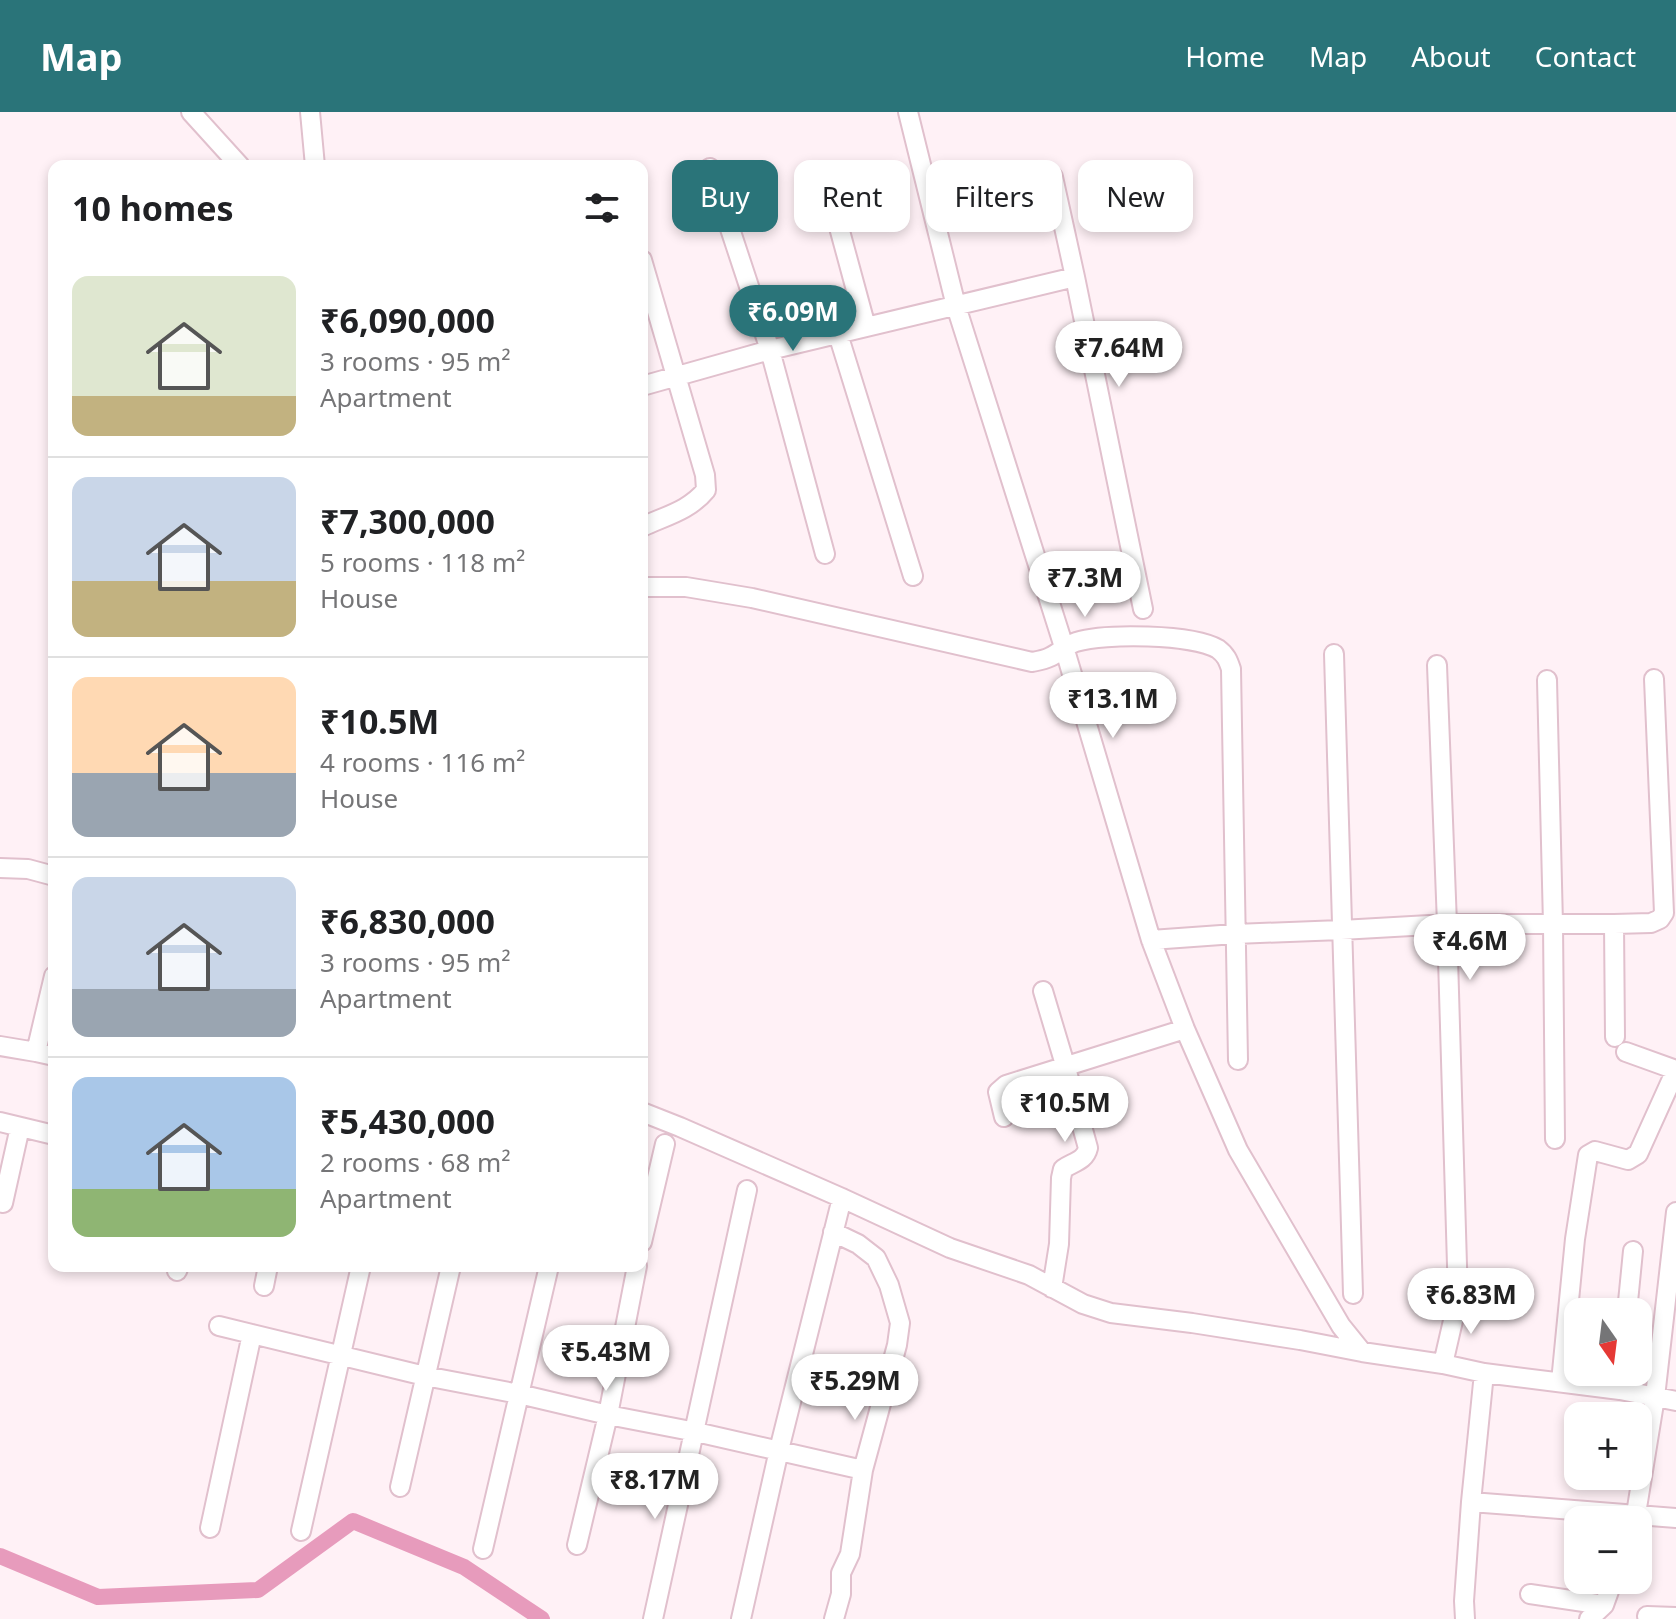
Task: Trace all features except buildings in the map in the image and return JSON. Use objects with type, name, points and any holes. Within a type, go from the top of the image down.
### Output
[{"type":"street","points":[[191,112],[235,160]]},
{"type":"street","points":[[310,112],[314,160]]},
{"type":"street","points":[[908,112],[955,300],[1064,647],[1151,940],[1185,1029],[1238,1150],[1341,1326],[1362,1352]]},
{"type":"street","points":[[1062,218],[1143,609]]},
{"type":"street","points":[[731,232],[769,346],[825,554]]},
{"type":"street","points":[[840,232],[865,322]]},
{"type":"street","points":[[648,384],[769,346],[865,322],[955,300],[1075,277]]},
{"type":"street","points":[[648,281],[705,475],[706,490],[697,501],[684,509],[648,520]]},
{"type":"street","points":[[769,346],[838,334],[865,322]]},
{"type":"street","points":[[838,334],[913,576]]},
{"type":"street","points":[[648,375],[675,373]]},
{"type":"street","points":[[648,587],[686,587],[752,598],[1032,662],[1052,657],[1078,641],[1104,637],[1179,638],[1217,649],[1227,657],[1231,669],[1238,1060]]},
{"type":"street","points":[[1334,654],[1353,1294]]},
{"type":"street","points":[[1437,665],[1458,1299],[1443,1364]]},
{"type":"street","points":[[1151,940],[1447,924],[1614,924],[1651,923],[1660,919],[1664,913],[1667,731],[1654,679]]},
{"type":"street","points":[[1547,680],[1555,1139]]},
{"type":"street","points":[[0,868],[28,869],[48,874]]},
{"type":"street","points":[[1561,1382],[1575,1239],[1588,1155],[1595,1151],[1628,1160],[1638,1154],[1676,1070],[1621,1045],[1614,924]]},
{"type":"street","points":[[1043,991],[1088,1148],[1080,1161],[1063,1169],[1059,1244],[1052,1288]]},
{"type":"street","points":[[0,1046],[45,1054],[48,1028]]},
{"type":"street","points":[[1004,1117],[998,1092],[1001,1088],[1185,1029]]},
{"type":"street","points":[[648,1114],[950,1248],[1029,1275],[1083,1304],[1111,1313],[1285,1337],[1484,1373],[1564,1382]]},
{"type":"street","points":[[0,1122],[48,1134]]},
{"type":"street","points":[[3,1203],[20,1127]]},
{"type":"street","points":[[648,1216],[665,1144]]},
{"type":"street","points":[[653,1619],[747,1190]]},
{"type":"street","points":[[741,1619],[779,1450],[842,1198]]},
{"type":"street","points":[[1638,1506],[1655,1397],[1676,1212]]},
{"type":"street","points":[[833,1232],[858,1244],[876,1258],[889,1285],[900,1323],[897,1345],[863,1470],[850,1554],[841,1573],[841,1594],[834,1619]]},
{"type":"street","points":[[1628,1298],[1633,1251]]},
{"type":"street","points":[[264,1286],[267,1272]]},
{"type":"street","points":[[301,1531],[360,1272]]},
{"type":"street","points":[[400,1487],[450,1272]]},
{"type":"street","points":[[483,1549],[548,1272]]},
{"type":"street","points":[[577,1545],[608,1415],[636,1272]]},
{"type":"street","points":[[219,1326],[425,1376],[863,1470]]},
{"type":"street","points":[[210,1528],[252,1334]]},
{"type":"street","points":[[1465,1619],[1471,1502],[1484,1373]]},
{"type":"street","points":[[1632,1386],[1655,1397],[1676,1401]]},
{"type":"street","points":[[1471,1502],[1564,1510]]},
{"type":"street","points":[[1652,1517],[1676,1518]]},
{"type":"street","points":[[1530,1594],[1604,1605]]},
{"type":"street","points":[[1589,1619],[1604,1605],[1608,1594]]},
{"type":"street","points":[[1647,1616],[1676,1617]]},
{"type":"waterway","points":[[0,1556],[98,1597],[258,1590],[353,1521],[464,1567],[542,1619]]}]
